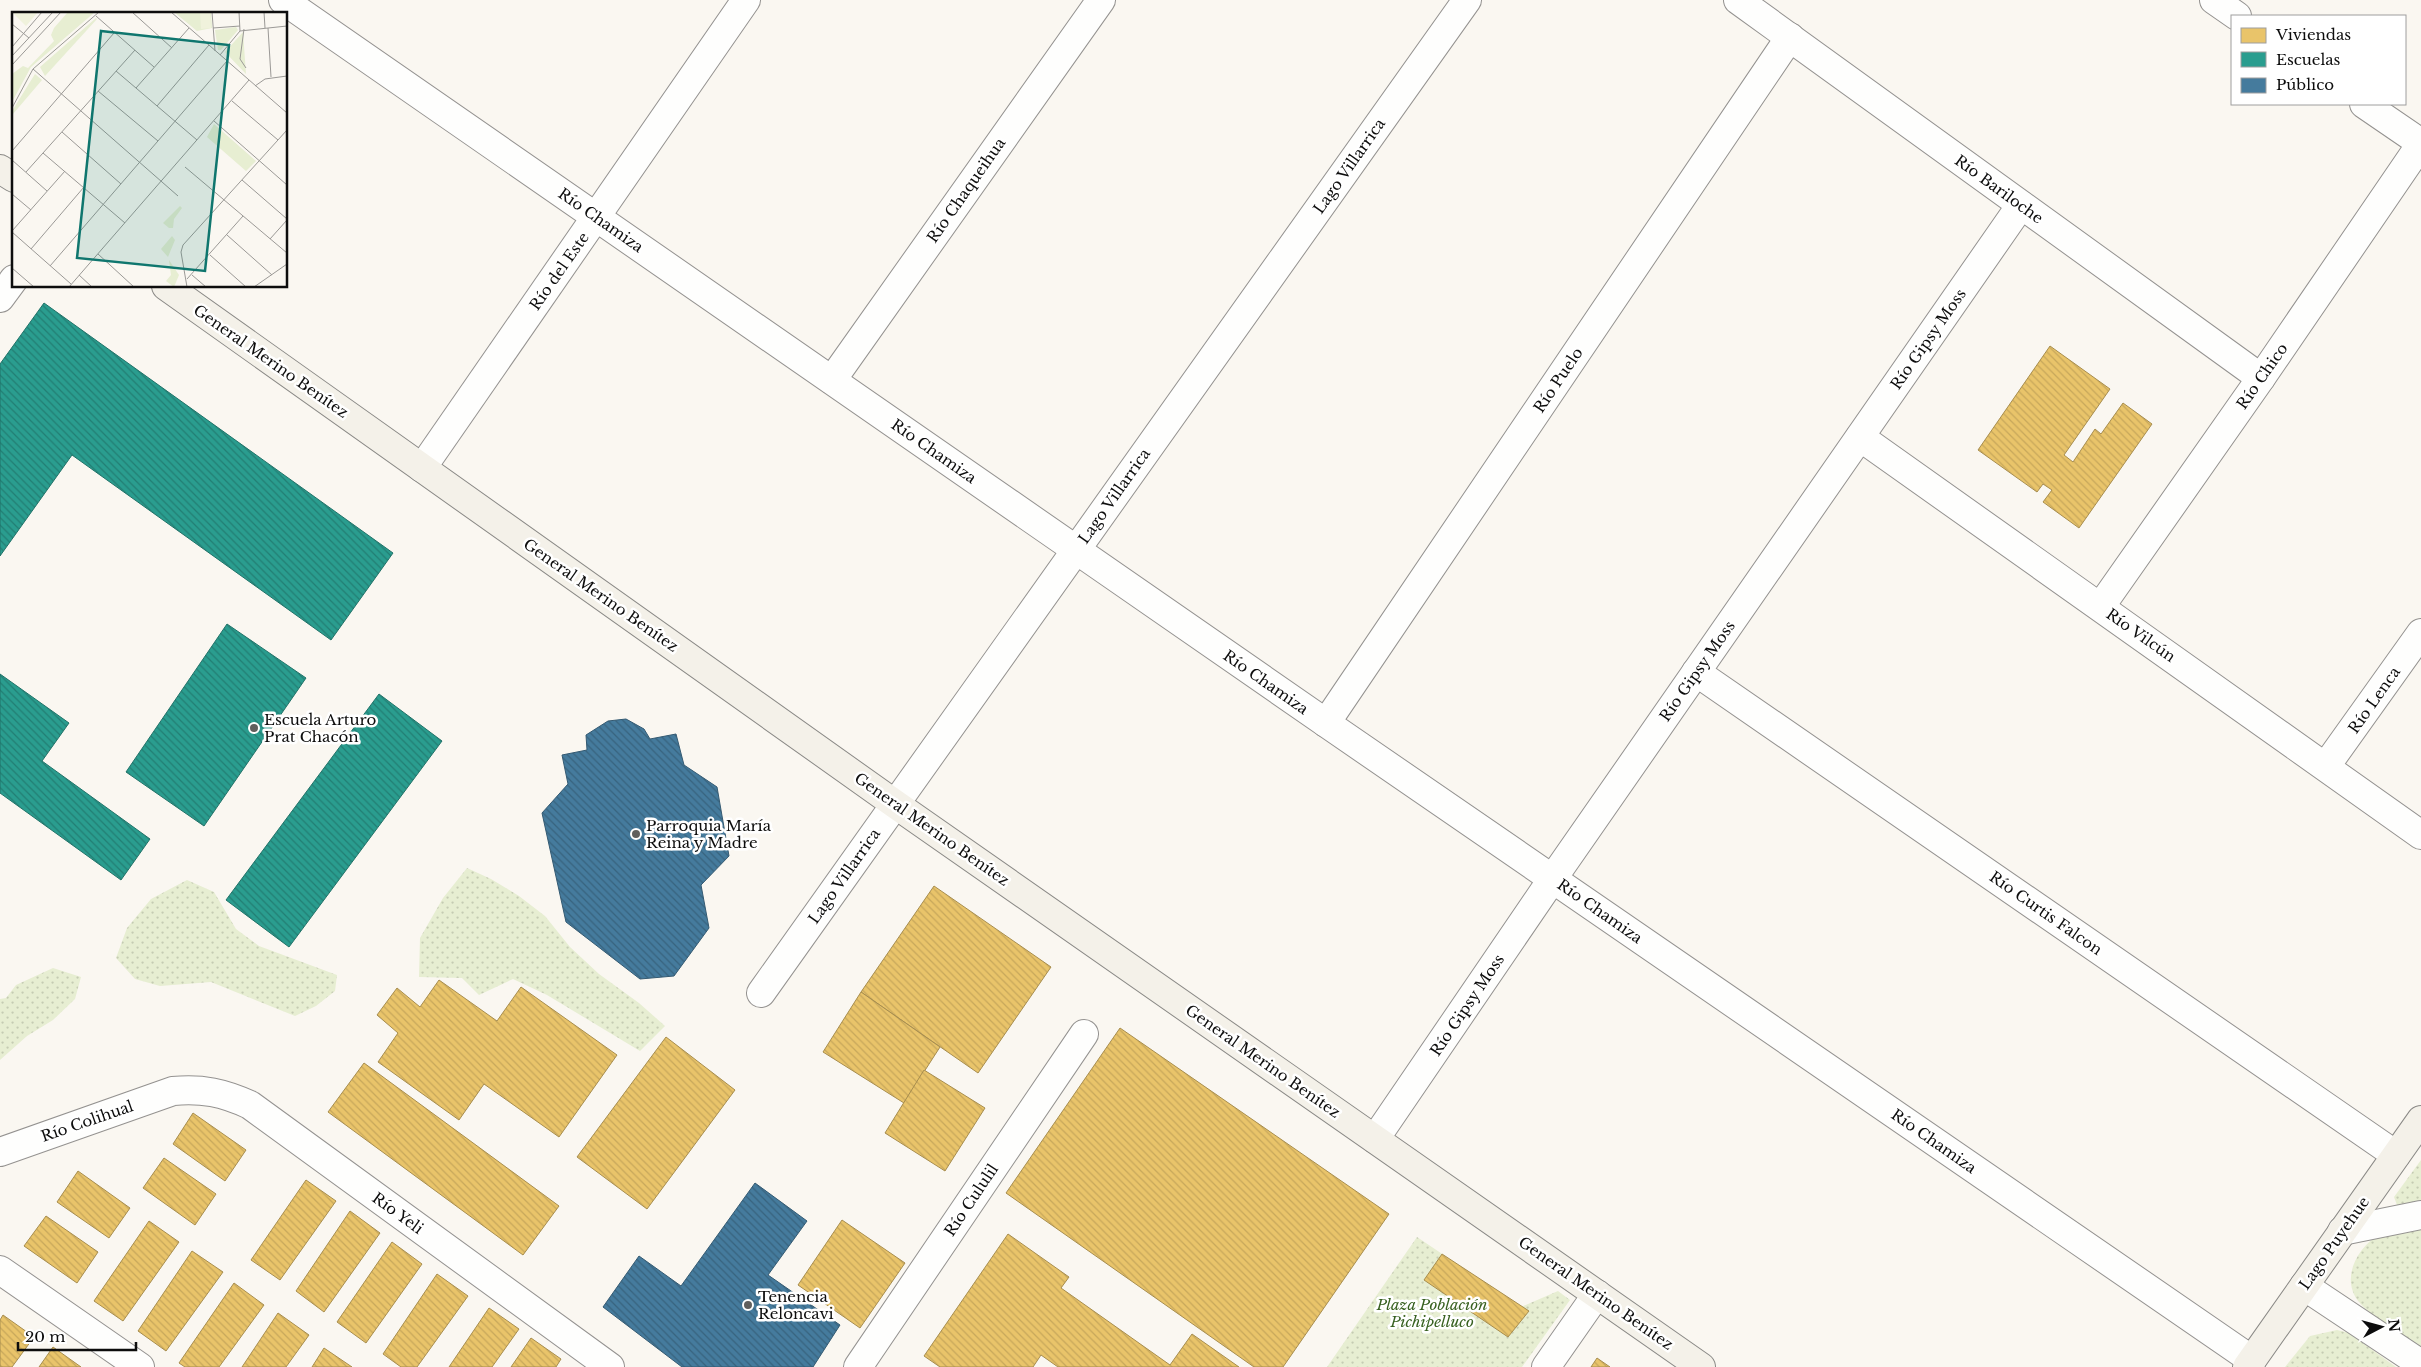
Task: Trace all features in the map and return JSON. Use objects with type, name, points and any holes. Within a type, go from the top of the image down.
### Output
[{"type":"street","name":"Río Chamiza","points":[[283,0],[1326,723],[1553,878],[2249,1364]]},
{"type":"street","name":"Río del Este","points":[[422,468],[746,0]]},
{"type":"street","name":"Río Chaqueihua","points":[[832,380],[1100,0]]},
{"type":"street","name":"Lago Villarrica","points":[[761,993],[1467,0]]},
{"type":"street","name":"Río Bariloche","points":[[1738,0],[2261,378]]},
{"type":"street","points":[[2214,0],[2236,15]]},
{"type":"street","name":"Río Puelo","points":[[1326,723],[1790,38]]},
{"type":"street","points":[[2365,105],[2421,144]]},
{"type":"street","name":"Río Chico","points":[[2100,606],[2261,378],[2421,144]]},
{"type":"street","points":[[0,168],[12,177]]},
{"type":"street","name":"Río Gipsy Moss","points":[[1375,1139],[1553,878],[2021,205]]},
{"type":"street","points":[[0,298],[12,281]]},
{"type":"street","name":"General Merino Benítez","points":[[169,288],[895,804],[1701,1367]]},
{"type":"street","name":"Río Vilcún","points":[[1860,436],[2421,835]]},
{"type":"street","name":"Río Lenca","points":[[2326,766],[2421,633]]},
{"type":"street","name":"Río Curtis Falcon","points":[[1696,672],[2396,1155]]},
{"type":"street","name":"Río Cululil","points":[[858,1367],[1084,1034]]},
{"type":"street","name":"Río Yeli","points":[[174,1091],[193,1089],[211,1091],[230,1096],[250,1105],[610,1367]]},
{"type":"street","name":"Río Colihual","points":[[0,1152],[174,1091]]},
{"type":"street","name":"Lago Puyehue","points":[[2249,1364],[2421,1120]]},
{"type":"street","points":[[2342,1231],[2421,1215]]},
{"type":"street","points":[[0,1270],[140,1367]]},
{"type":"street","points":[[2304,1286],[2421,1364]]},
{"type":"street","points":[[1546,1367],[1597,1294]]},
{"type":"green space","points":[[467,868],[491,879],[519,896],[545,916],[570,947],[599,974],[639,1003],[665,1026],[640,1051],[547,995],[513,979],[479,995],[462,978],[419,977],[420,938],[443,898]]},
{"type":"green space","points":[[187,880],[214,892],[236,929],[259,946],[337,975],[335,991],[316,1006],[295,1016],[211,982],[160,986],[135,979],[116,958],[127,928],[151,899]]},
{"type":"green space","points":[[53,968],[81,977],[75,999],[53,1020],[27,1036],[0,1060],[0,999],[6,998],[16,985]]},
{"type":"green space","points":[[2421,1160],[2421,1203],[2404,1206],[2397,1205],[2394,1197]]},
{"type":"green space","points":[[2421,1225],[2421,1348],[2379,1319],[2359,1302],[2351,1284],[2351,1274],[2358,1255],[2364,1247],[2380,1234],[2389,1230]]},
{"type":"green space","name":"Plaza Población Pichipelluco","points":[[1417,1237],[1521,1307],[1558,1291],[1570,1300],[1522,1367],[1327,1367]]},
{"type":"green space","points":[[2337,1330],[2349,1333],[2396,1367],[2285,1367],[2310,1336]]},
{"type":"building: Viviendas","points":[[2050,346],[2110,389],[2064,455],[2073,462],[2095,429],[2101,434],[2123,403],[2152,424],[2079,528],[2043,502],[2052,490],[2043,484],[2037,492],[1978,450]]},
{"type":"building: Viviendas","points":[[934,886],[1051,967],[978,1073],[861,992]]},
{"type":"building: Viviendas","points":[[439,980],[497,1021],[521,987],[617,1055],[559,1137],[484,1084],[459,1120],[378,1062],[398,1033],[377,1015],[397,988],[420,1007]]},
{"type":"building: Viviendas","points":[[861,992],[940,1047],[904,1103],[823,1052]]},
{"type":"building: Viviendas","points":[[1120,1028],[1389,1214],[1283,1367],[1254,1367],[1006,1193]]},
{"type":"building: Viviendas","points":[[666,1037],[735,1090],[647,1209],[577,1157]]},
{"type":"building: Viviendas","points":[[364,1063],[559,1206],[523,1255],[328,1112]]},
{"type":"building: Viviendas","points":[[924,1070],[985,1108],[945,1171],[885,1133]]},
{"type":"building: Viviendas","points":[[193,1113],[246,1150],[225,1181],[173,1144]]},
{"type":"building: Viviendas","points":[[164,1158],[216,1194],[195,1225],[143,1188]]},
{"type":"building: Viviendas","points":[[78,1171],[130,1208],[109,1238],[57,1202]]},
{"type":"building: Viviendas","points":[[306,1180],[336,1201],[280,1280],[251,1260]]},
{"type":"building: Viviendas","points":[[350,1211],[380,1233],[324,1312],[296,1291]]},
{"type":"building: Viviendas","points":[[46,1216],[98,1252],[77,1283],[24,1246]]},
{"type":"building: Viviendas","points":[[842,1220],[905,1263],[860,1328],[798,1285]]},
{"type":"building: Viviendas","points":[[149,1221],[179,1242],[123,1321],[94,1301]]},
{"type":"building: Viviendas","points":[[1008,1234],[1069,1277],[1061,1288],[1170,1365],[1192,1334],[1239,1367],[1058,1367],[1041,1355],[1033,1367],[940,1367],[924,1356]]},
{"type":"building: Viviendas","points":[[392,1242],[422,1264],[366,1343],[337,1322]]},
{"type":"building: Viviendas","points":[[192,1251],[223,1272],[166,1351],[138,1331]]},
{"type":"building: Viviendas","points":[[1442,1254],[1529,1311],[1508,1337],[1424,1280]]},
{"type":"building: Viviendas","points":[[437,1274],[468,1296],[417,1367],[401,1367],[383,1354]]},
{"type":"building: Viviendas","points":[[234,1283],[264,1305],[219,1367],[185,1367],[179,1363]]},
{"type":"building: Viviendas","points":[[489,1308],[519,1329],[492,1367],[449,1367]]},
{"type":"building: Viviendas","points":[[278,1313],[309,1335],[286,1367],[242,1367]]},
{"type":"building: Viviendas","points":[[3,1315],[34,1337],[12,1367],[0,1367],[0,1320]]},
{"type":"building: Viviendas","points":[[531,1338],[561,1359],[556,1367],[511,1367]]},
{"type":"building: Viviendas","points":[[53,1347],[81,1367],[39,1367]]},
{"type":"building: Viviendas","points":[[324,1348],[352,1367],[312,1367]]},
{"type":"building: Viviendas","points":[[1597,1358],[1610,1367],[1591,1367]]},
{"type":"building: Escuelas","points":[[44,303],[393,553],[331,640],[72,455],[0,556],[0,364]]},
{"type":"building: Escuelas","points":[[227,624],[306,678],[204,826],[126,772]]},
{"type":"building: Escuelas","points":[[0,674],[69,723],[42,761],[150,839],[121,880],[0,793]]},
{"type":"building: Escuelas","points":[[379,694],[442,741],[289,947],[226,900]]},
{"type":"building: Público","name":"Parroquia María Reina y Madre","points":[[626,719],[644,729],[650,739],[676,734],[684,765],[717,787],[729,856],[701,885],[709,928],[674,976],[640,979],[566,922],[542,813],[568,784],[562,755],[587,750],[586,735],[608,721]]},
{"type":"building: Público","points":[[755,1183],[807,1221],[768,1275],[840,1325],[813,1367],[682,1367],[603,1307],[639,1256],[681,1286]]},
{"type":"place","name":"Escuela Arturo Prat Chacón","points":[[254,728]]},
{"type":"place","name":"Parroquia María Reina y Madre","points":[[636,834]]},
{"type":"place","name":"Tenencia Reloncavi","points":[[748,1305]]}]
